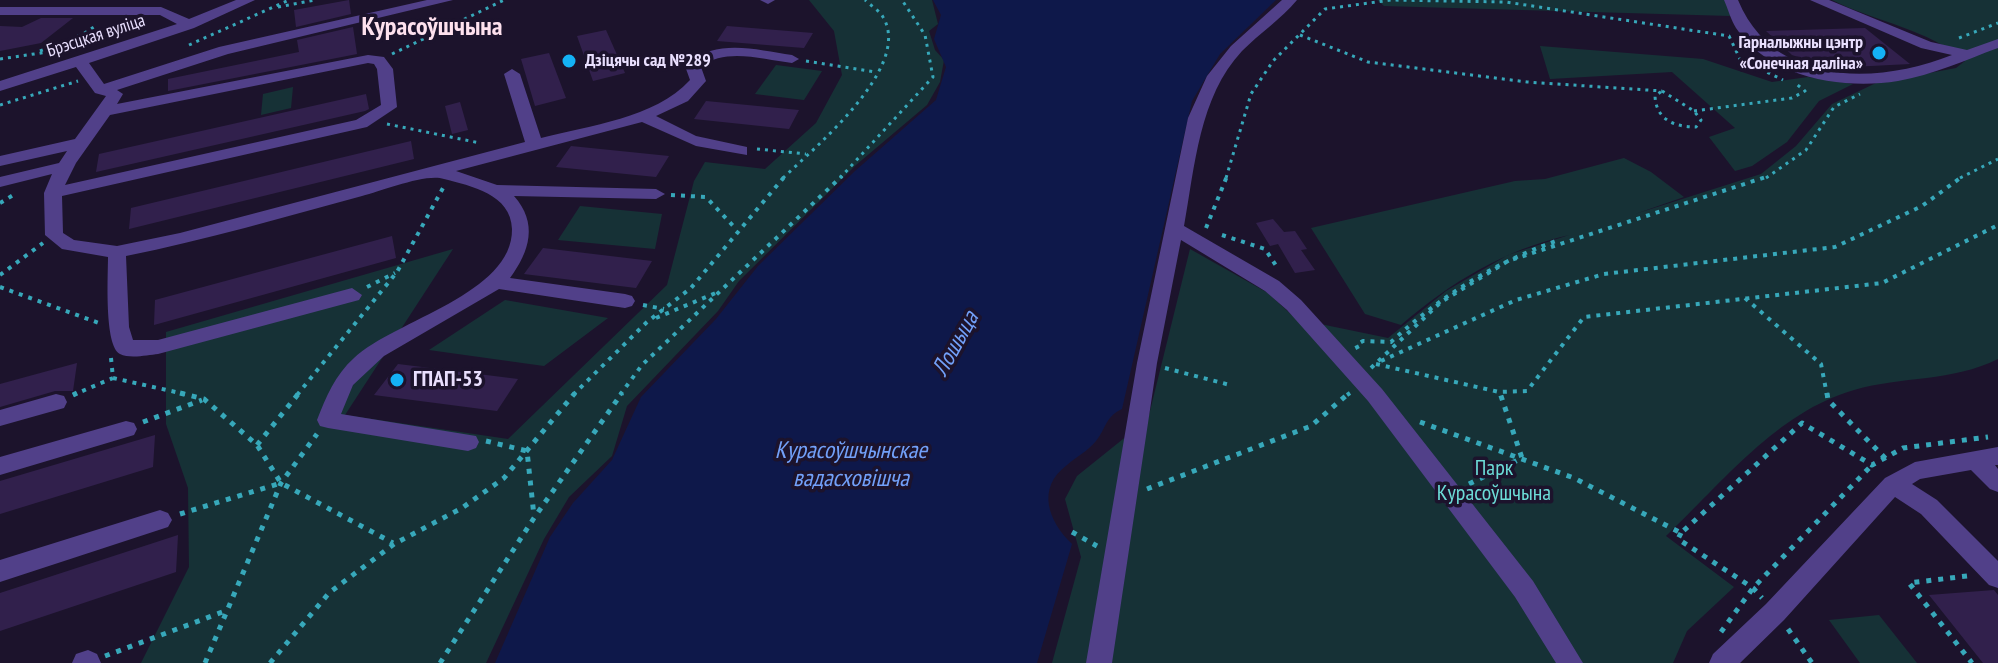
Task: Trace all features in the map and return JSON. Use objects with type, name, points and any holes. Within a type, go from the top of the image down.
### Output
[{"type":"street","points":[[161,11],[182,0]]},
{"type":"street","name":"Брэсцкая вуліца","points":[[0,86],[85,70],[248,0]]},
{"type":"street","points":[[85,70],[224,50],[446,0]]},
{"type":"street","points":[[1099,663],[1147,363],[1196,118],[1215,76],[1236,49],[1290,0]]},
{"type":"street","points":[[1731,0],[1743,27],[1756,42],[1784,61],[1813,74],[1904,74],[1998,43]]},
{"type":"street","points":[[1817,0],[1926,45],[1966,54]]},
{"type":"street","points":[[0,11],[161,11],[189,25]]},
{"type":"street","points":[[85,70],[115,94],[106,111],[76,144],[53,193],[54,235],[69,245],[117,252],[194,236],[444,173],[534,143],[644,116],[682,98],[698,81],[693,66],[701,56],[715,52],[792,59]]},
{"type":"street","points":[[53,193],[369,120],[389,107],[385,69],[379,60],[368,59],[106,111]]},
{"type":"street","points":[[512,74],[534,143]]},
{"type":"street","points":[[644,116],[671,134],[696,144],[741,151]]},
{"type":"street","points":[[0,161],[76,144]]},
{"type":"street","points":[[0,182],[66,166]]},
{"type":"street","points":[[444,173],[493,190],[515,206],[522,238],[495,282],[450,311],[411,330],[373,356],[346,380],[328,420],[478,442]]},
{"type":"street","points":[[493,190],[656,194]]},
{"type":"street","points":[[1176,229],[1272,286],[1368,372],[1524,589],[1570,663]]},
{"type":"street","points":[[117,252],[119,327],[125,348],[158,347],[352,295]]},
{"type":"street","points":[[495,282],[625,301]]},
{"type":"street","points":[[0,418],[56,402]]},
{"type":"street","points":[[0,466],[126,429]]},
{"type":"street","points":[[1722,663],[1775,612],[1893,484],[1915,471],[1986,457],[1998,483]]},
{"type":"street","points":[[1893,484],[1929,507],[1996,575]]},
{"type":"street","points":[[0,571],[160,520]]},
{"type":"path","points":[[175,49],[289,0]]},
{"type":"path","points":[[271,8],[315,0]]},
{"type":"path","points":[[379,60],[504,0]]},
{"type":"path","points":[[270,663],[329,593],[394,544],[462,508],[504,478],[582,385],[647,322],[691,288],[736,230],[806,154],[863,100],[888,47],[884,18],[865,0]]},
{"type":"path","points":[[440,663],[534,518],[642,365],[825,194],[933,77],[930,41],[916,13],[902,0]]},
{"type":"path","points":[[1199,236],[1205,230],[1222,192],[1251,94],[1273,61],[1325,9],[1353,4],[1506,2],[1729,36],[1740,59],[1776,78],[1794,82],[1805,91],[1792,98],[1694,111]]},
{"type":"path","points":[[1948,42],[1998,25]]},
{"type":"path","points":[[0,59],[31,54],[92,28]]},
{"type":"path","points":[[83,34],[96,42]]},
{"type":"path","points":[[1300,35],[1368,62],[1527,82],[1662,91],[1694,111],[1701,120],[1696,127],[1671,125],[1654,104],[1655,96],[1662,91]]},
{"type":"path","points":[[31,54],[85,70]]},
{"type":"path","points":[[792,59],[875,72]]},
{"type":"path","points":[[0,105],[85,70]]},
{"type":"path","points":[[1368,372],[1356,345],[1363,341],[1391,342],[1461,282],[1504,259],[1764,179],[1806,150],[1834,107],[1871,89]]},
{"type":"path","points":[[369,120],[482,144]]},
{"type":"path","points":[[768,147],[806,154]]},
{"type":"path","points":[[1368,372],[1516,300],[1604,274],[1835,247],[1922,206],[1968,172],[1998,159]]},
{"type":"path","points":[[257,445],[397,272],[444,173]]},
{"type":"path","points":[[656,194],[706,197],[736,230]]},
{"type":"path","points":[[1368,372],[1499,392],[1527,391],[1584,317],[1882,283],[1998,225]]},
{"type":"path","points":[[0,275],[54,235]]},
{"type":"path","points":[[1220,235],[1265,249],[1280,272],[1271,276]]},
{"type":"path","points":[[1124,500],[1311,426],[1344,401],[1368,372],[1441,302],[1464,285],[1508,261],[1576,237]]},
{"type":"path","points":[[352,295],[397,272]]},
{"type":"path","points":[[0,287],[106,325]]},
{"type":"path","points":[[647,322],[721,291]]},
{"type":"path","points":[[1745,298],[1821,364],[1828,400],[1887,460]]},
{"type":"path","points":[[110,352],[113,378]]},
{"type":"path","points":[[1147,363],[1230,385]]},
{"type":"path","points":[[56,402],[113,378],[204,399],[257,445],[281,483],[394,544]]},
{"type":"path","points":[[1499,392],[1522,458]]},
{"type":"path","points":[[126,429],[204,399]]},
{"type":"path","points":[[205,663],[281,483],[328,420]]},
{"type":"path","points":[[1417,421],[1574,478],[1681,533]]},
{"type":"path","points":[[1753,588],[1678,539],[1681,533],[1802,423],[1872,465]]},
{"type":"path","points":[[1714,640],[1753,588],[1872,465],[1914,445],[1998,436]]},
{"type":"path","points":[[478,442],[527,451]]},
{"type":"path","points":[[527,451],[534,518]]},
{"type":"path","points":[[1460,488],[1522,458]]},
{"type":"path","points":[[160,520],[281,483]]},
{"type":"path","points":[[1072,532],[1090,545]]},
{"type":"path","points":[[1972,663],[1909,583],[1996,575]]},
{"type":"path","points":[[87,663],[229,610]]},
{"type":"green space","points":[[809,0],[932,0],[938,24],[929,31],[935,50],[944,60],[940,82],[927,105],[856,165],[739,281],[718,311],[627,406],[612,456],[569,497],[544,539],[486,663],[141,663],[189,567],[188,488],[166,424],[166,332],[453,249],[345,415],[508,439],[667,285],[694,181],[705,162],[765,169],[816,123],[842,75],[834,31]]},
{"type":"green space","points":[[1377,0],[1725,0],[1731,16],[1384,6]]},
{"type":"green space","name":"Парк Курасоўшчына","points":[[1832,0],[1998,0],[1998,359],[1963,372],[1872,386],[1826,400],[1775,432],[1752,451],[1666,536],[1734,587],[1687,631],[1673,663],[1052,663],[1081,557],[1065,499],[1077,476],[1148,419],[1190,249],[1268,293],[1296,319],[1388,338],[1446,291],[1505,257],[1439,295],[1401,325],[1365,314],[1311,228],[1515,181],[1545,179],[1624,158],[1651,172],[1684,197],[1635,214],[1761,174],[1796,146],[1832,104],[1876,83],[1956,68],[1965,61],[1918,33]],"holes":[[[1569,235],[1513,253],[1545,241]]]},
{"type":"green space","points":[[1540,46],[1703,59],[1772,82],[1808,77],[1853,84],[1819,101],[1787,142],[1752,166],[1735,171],[1709,137],[1735,128],[1672,72],[1550,79]]},
{"type":"green space","points":[[776,65],[822,71],[804,100],[755,94]]},
{"type":"green space","points":[[293,87],[291,108],[261,115],[263,94]]},
{"type":"green space","points":[[580,206],[662,214],[655,249],[558,240]]},
{"type":"green space","points":[[505,300],[608,318],[544,366],[429,350]]},
{"type":"green space","points":[[1879,615],[1917,663],[1860,663],[1829,620]]},
{"type":"water","name":"Курасоўшчынскае вадасховішча","points":[[933,0],[1276,0],[1220,54],[1192,101],[1122,409],[1109,419],[1093,445],[1057,474],[1051,484],[1049,504],[1052,515],[1072,544],[1037,663],[495,663],[550,537],[573,503],[612,460],[641,397],[716,319],[758,266],[855,171],[936,100],[946,67],[934,39],[941,15]]},
{"type":"building","points":[[349,0],[351,14],[296,27],[294,10]]},
{"type":"building","points":[[41,18],[73,18],[41,43],[0,51],[0,26],[22,27]]},
{"type":"building","points":[[727,26],[813,33],[804,48],[717,41]]},
{"type":"building","points":[[353,27],[357,54],[168,91],[168,79],[299,52],[297,40]]},
{"type":"building","points":[[1865,28],[1910,64],[1831,68],[1792,55],[1766,31]]},
{"type":"building","points":[[606,30],[625,73],[593,81],[577,36]]},
{"type":"building","points":[[549,53],[566,98],[535,106],[521,59]]},
{"type":"building","points":[[366,94],[369,109],[365,111],[96,172],[99,154]]},
{"type":"building","points":[[706,101],[799,110],[789,129],[694,119]]},
{"type":"building","points":[[460,102],[468,130],[452,134],[445,106]]},
{"type":"building","points":[[411,141],[414,159],[129,229],[131,208]]},
{"type":"building","points":[[571,146],[669,156],[656,177],[556,167]]},
{"type":"building","points":[[1273,219],[1284,232],[1295,231],[1307,249],[1301,250],[1315,270],[1295,273],[1278,244],[1270,246],[1256,223]]},
{"type":"building","points":[[392,236],[396,258],[154,325],[155,300]]},
{"type":"building","points":[[543,248],[652,261],[636,288],[524,274]]},
{"type":"building","points":[[77,363],[73,391],[55,391],[0,407],[0,384]]},
{"type":"building","points":[[398,364],[518,379],[497,411],[374,395]]},
{"type":"building","points":[[155,435],[153,467],[0,514],[0,481]]},
{"type":"building","points":[[178,535],[176,572],[0,631],[0,593]]},
{"type":"building","points":[[1994,590],[1998,595],[1998,663],[1983,663],[1929,595]]},
{"type":"place","name":"Гарналыжны цэнтр «Сонечная даліна»","points":[[1879,53]]},
{"type":"place","name":"Дзіцячы сад №289","points":[[569,61]]},
{"type":"place","name":"ГПАП-53","points":[[397,380]]},
{"type":"district","name":"Курасоўшчына","points":[[432,28]]},
{"type":"water label","name":"Лошыца","points":[[956,344]]}]
